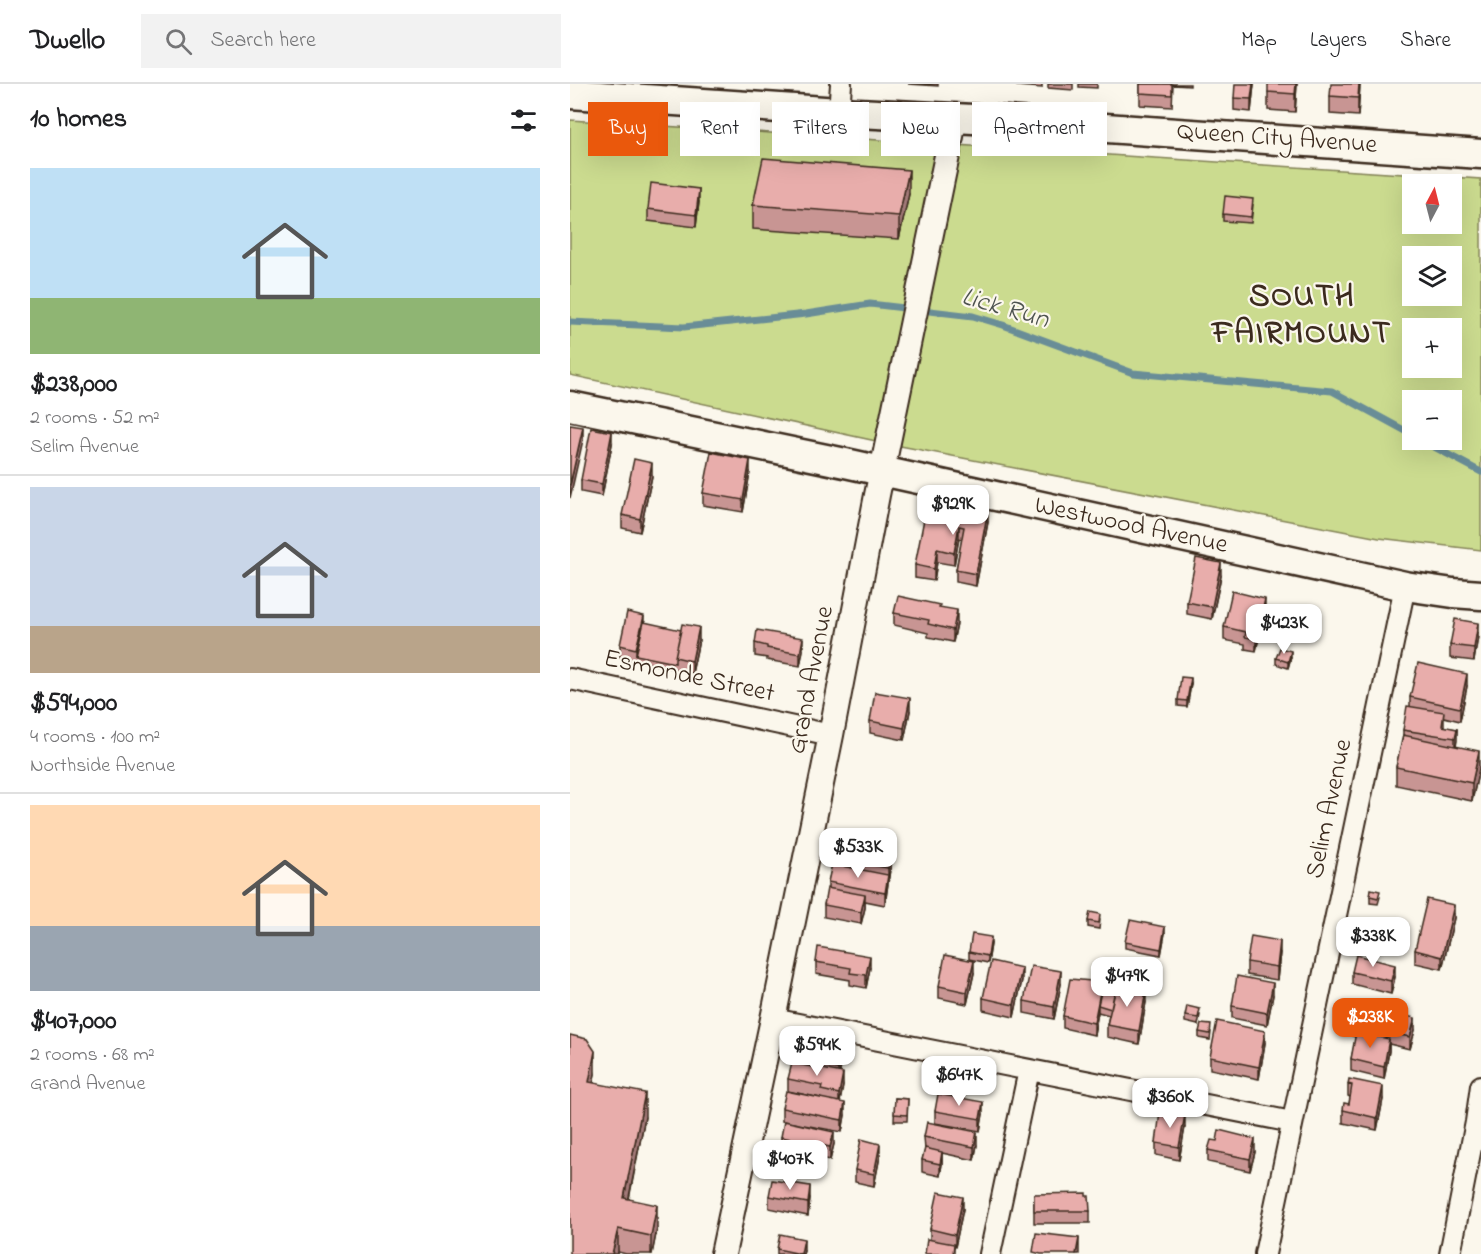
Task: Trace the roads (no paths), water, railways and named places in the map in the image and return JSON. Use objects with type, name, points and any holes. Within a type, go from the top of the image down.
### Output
[{"type":"main road","name":"Queen City Avenue","points":[[570,94],[840,98],[881,105]]},
{"type":"main road","name":"Queen City Avenue","points":[[960,117],[1481,154]]},
{"type":"main road","name":"Westwood Avenue","points":[[570,406],[882,471],[1405,586],[1481,595]]},
{"type":"street","name":"Grand Avenue","points":[[723,1254],[831,735],[882,471],[947,156]]},
{"type":"street","name":"Selim Avenue","points":[[1264,1254],[1405,586]]},
{"type":"street","name":"Esmonde Street","points":[[570,680],[831,735]]},
{"type":"street","points":[[773,1019],[1292,1122]]},
{"type":"street","points":[[990,1254],[1029,1070]]},
{"type":"street","points":[[1450,1254],[1481,1086]]},
{"type":"waterway","name":"Lick Run","points":[[570,322],[684,327],[806,314],[870,304],[973,316],[1133,373],[1332,391],[1402,429]]},
{"type":"waterway","name":"Lick Run","points":[[1440,450],[1481,472]]},
{"type":"district","name":"SOUTH FAIRMOUNT","points":[[1302,316]]}]
